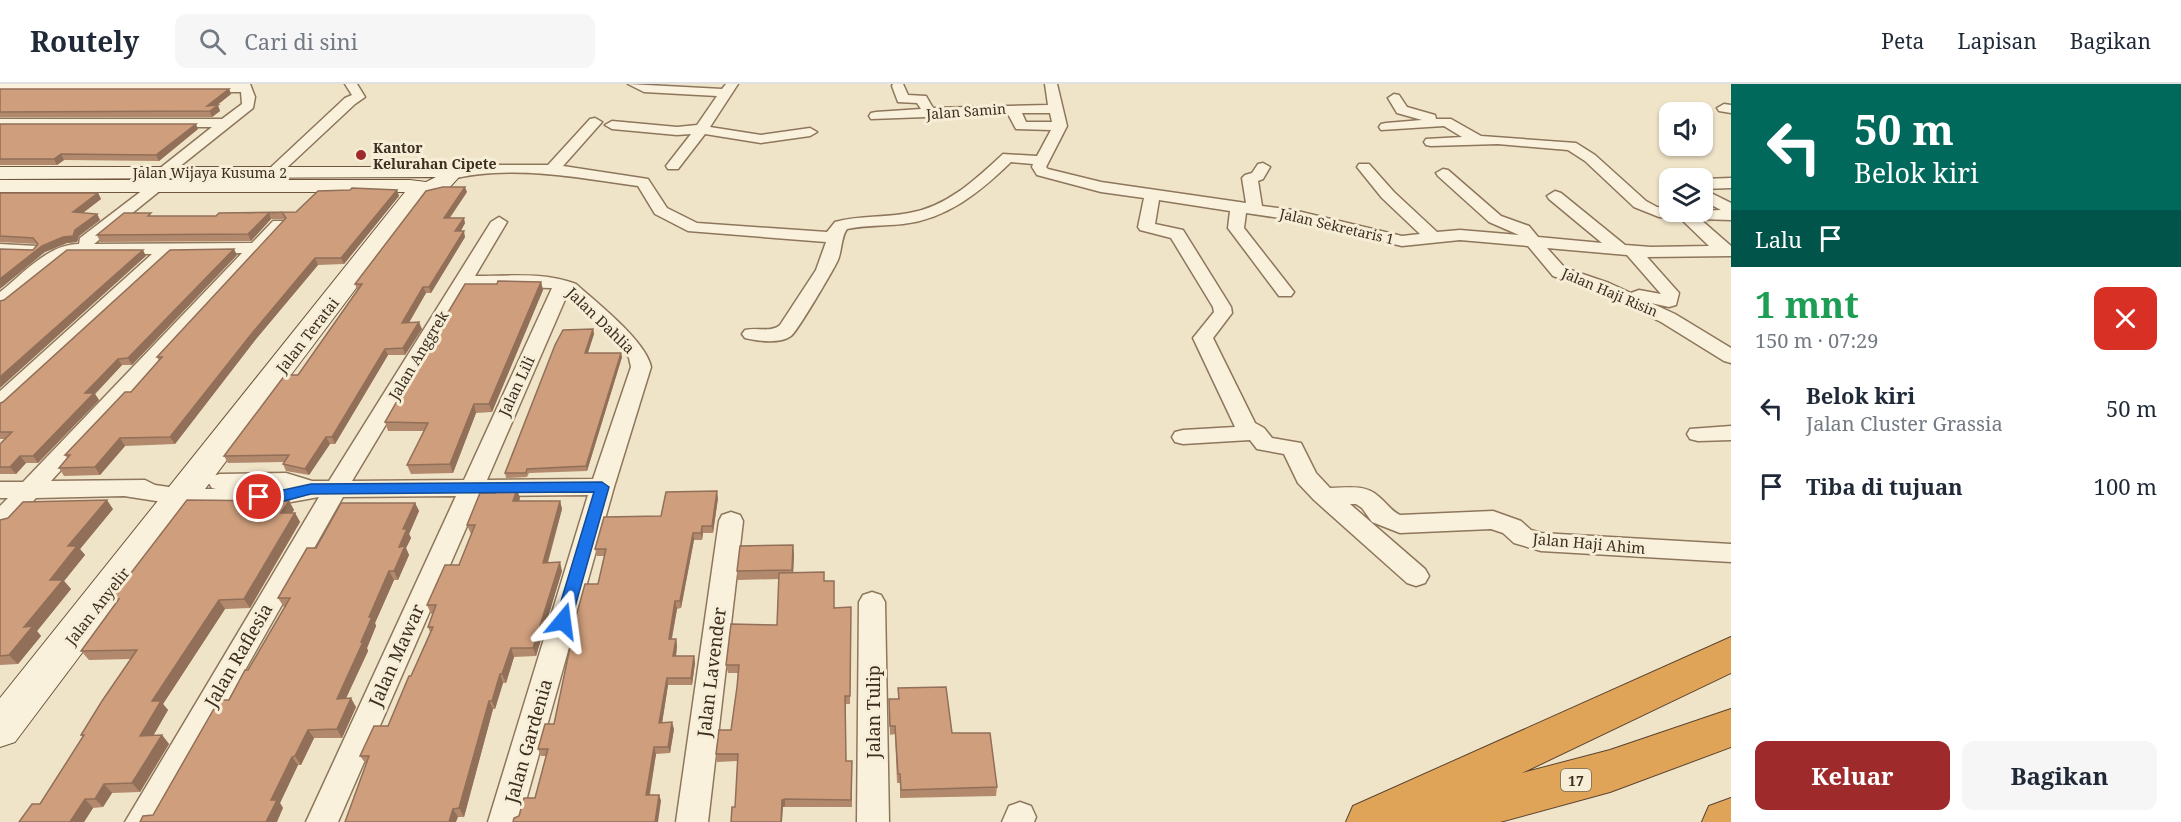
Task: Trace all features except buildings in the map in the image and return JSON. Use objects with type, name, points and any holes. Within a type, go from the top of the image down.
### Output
[{"type":"highway","points":[[1370,822],[1731,654]]},
{"type":"highway","name":"17","points":[[1418,822],[1610,771],[1731,728]]},
{"type":"highway","points":[[1726,822],[1731,820]]},
{"type":"street","points":[[274,172],[350,101],[359,97],[351,84]]},
{"type":"street","points":[[634,84],[644,88],[729,88]]},
{"type":"street","points":[[752,334],[775,335],[787,330],[802,303],[823,276],[834,248],[836,230],[844,224],[912,218],[932,212],[979,185],[1008,157],[1042,161],[1060,126],[1051,84]]},
{"type":"street","points":[[0,88],[244,86],[249,97],[248,105],[87,242]]},
{"type":"street","points":[[898,86],[903,99],[921,99],[929,112]]},
{"type":"street","points":[[673,166],[729,88]]},
{"type":"street","points":[[1394,98],[1402,110],[1446,122],[1477,140]]},
{"type":"street","points":[[1013,108],[1021,126],[1060,126]]},
{"type":"street","name":"Jalan Samin","points":[[876,116],[1013,108],[1056,109]]},
{"type":"street","points":[[552,169],[595,122]]},
{"type":"street","points":[[1386,127],[1446,122]]},
{"type":"street","points":[[0,123],[226,123]]},
{"type":"street","points":[[612,125],[677,131],[699,129],[761,139],[810,132]]},
{"type":"street","points":[[1431,142],[1511,140],[1574,147],[1580,150],[1622,191],[1645,207],[1659,211]]},
{"type":"street","name":"Jalan Sekretaris 1","points":[[1042,161],[1039,170],[1061,178],[1152,195],[1293,215],[1402,240],[1460,235],[1627,250],[1727,251]]},
{"type":"street","points":[[1263,167],[1258,176],[1251,178],[1247,208],[1236,228],[1286,292]]},
{"type":"street","points":[[1364,167],[1388,195],[1432,237]]},
{"type":"street","points":[[447,175],[480,169],[552,169],[643,182],[661,212],[694,228],[835,238]]},
{"type":"street","name":"Jalan Wijaya Kusuma 2","points":[[0,172],[161,179],[417,183],[436,171],[447,175]]},
{"type":"street","name":"Jalan Wijaya Kusuma 2","points":[[0,186],[274,172],[417,183]]},
{"type":"street","name":"Jalan Haji Risin","points":[[1443,173],[1495,219],[1519,228],[1535,242],[1559,272],[1603,287],[1682,325],[1731,357]]},
{"type":"street","name":"Jalan Teratai","points":[[188,489],[417,183]]},
{"type":"street","points":[[1713,184],[1731,183]]},
{"type":"street","points":[[1152,195],[1145,225],[1147,228],[1177,234],[1222,307],[1223,313],[1203,338],[1204,344],[1246,427],[1256,433],[1266,444],[1293,448],[1306,477],[1416,576]]},
{"type":"street","points":[[1555,196],[1627,250],[1670,293],[1669,302],[1603,287]]},
{"type":"street","points":[[1713,199],[1731,209]]},
{"type":"street","points":[[1713,214],[1731,215]]},
{"type":"street","name":"Jalan Anggrek","points":[[324,489],[463,281],[499,222]]},
{"type":"street","points":[[1694,222],[1727,251]]},
{"type":"street","points":[[0,521],[279,225]]},
{"type":"street","points":[[0,402],[168,248]]},
{"type":"street","points":[[0,301],[67,249],[257,248]]},
{"type":"street","points":[[0,249],[31,250]]},
{"type":"street","name":"Jalan Dahlia","points":[[463,281],[551,281],[562,284],[570,288],[639,357],[641,367],[602,487]]},
{"type":"street","name":"Jalan Lili","points":[[470,488],[562,284]]},
{"type":"street","points":[[1183,437],[1256,433]]},
{"type":"street","points":[[1698,435],[1731,433]]},
{"type":"street","points":[[0,490],[188,489],[274,497],[324,489],[602,487]]},
{"type":"street","name":"Jalan Gardenia","points":[[504,822],[602,487]]},
{"type":"street","name":"Jalan Mawar","points":[[322,822],[470,488]]},
{"type":"street","name":"Jalan Anyelir","points":[[0,729],[188,489]]},
{"type":"street","name":"Jalan Raflesia","points":[[141,822],[324,489]]},
{"type":"street","name":"Jalan Haji Ahim","points":[[1325,496],[1361,496],[1370,502],[1382,516],[1400,524],[1493,520],[1512,527],[1523,537],[1541,542],[1731,553]]},
{"type":"street","name":"Jalan Lavender","points":[[692,822],[731,521]]},
{"type":"street","name":"Jalan Tulip","points":[[872,602],[873,822]]},
{"type":"place","name":"Kantor Kelurahan Cipete","points":[[361,155]]},
{"type":"route","points":[[259,497],[274,497],[311,489],[602,487],[563,621]]}]
